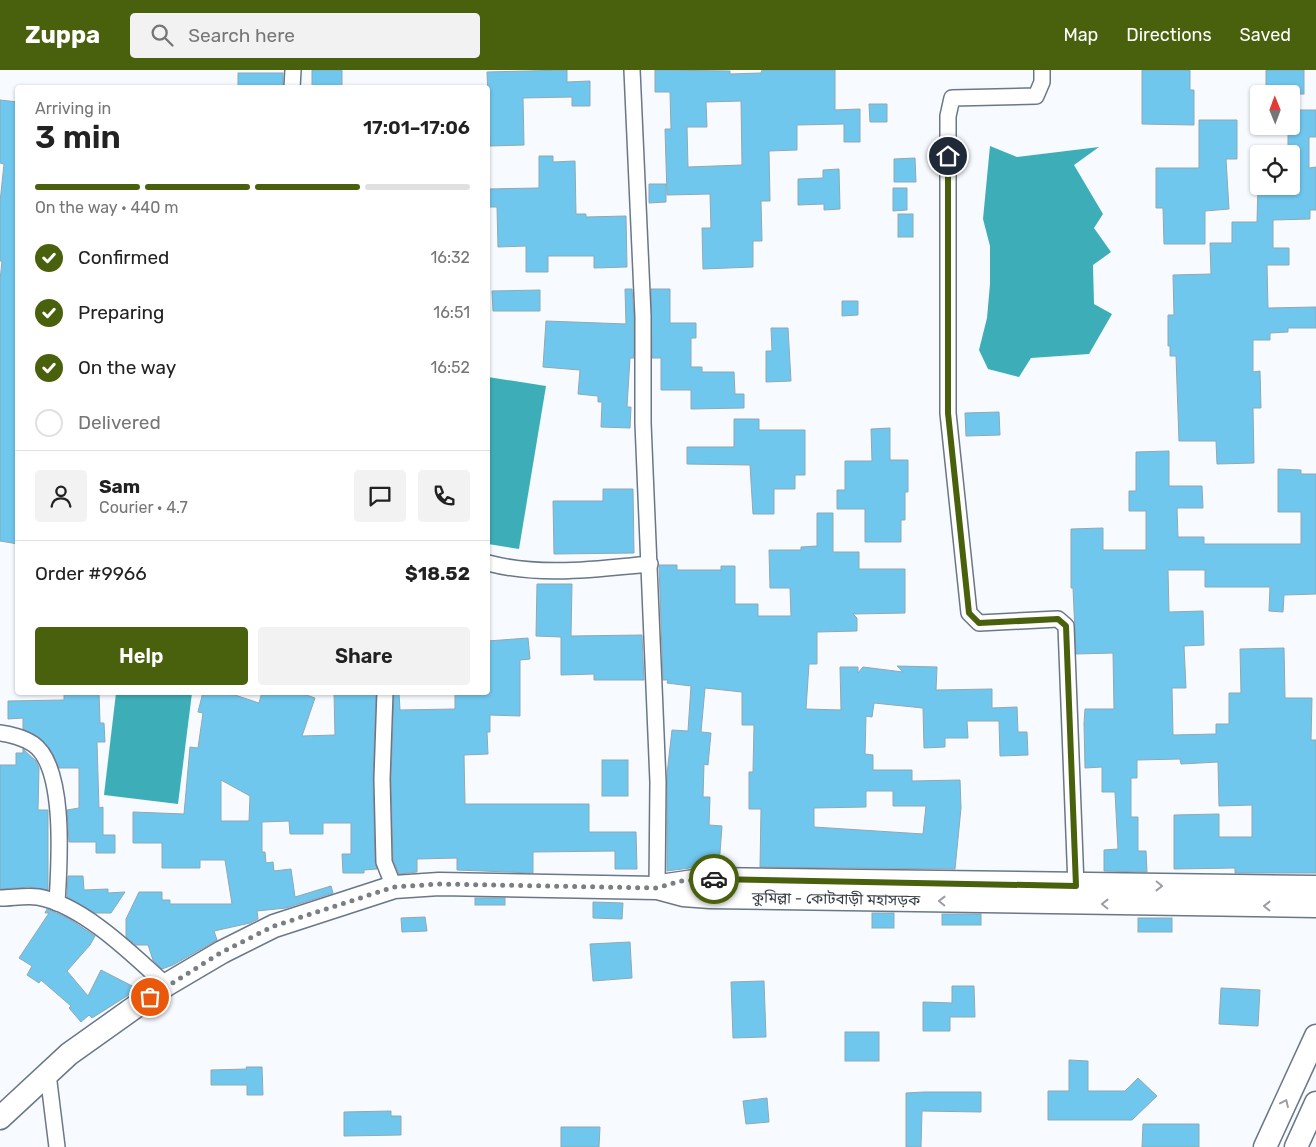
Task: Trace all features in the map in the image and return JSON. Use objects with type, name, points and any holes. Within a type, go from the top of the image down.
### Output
[{"type":"main road","name":"কুমিল্লা - কোটবাড়ী মহাসড়ক","points":[[0,1118],[69,1054],[166,986],[222,952],[274,926],[394,887],[439,884],[656,888],[683,895],[710,897],[1041,894],[1316,906]]},
{"type":"main road","name":"কুমিল্লা - কোটবাড়ী মহাসড়ক","points":[[1041,894],[1076,886],[1316,887]]},
{"type":"main road","points":[[1265,1147],[1316,1036]]},
{"type":"main road","points":[[1296,1147],[1316,1103]]},
{"type":"street","points":[[292,70],[292,85]]},
{"type":"street","points":[[632,70],[643,316],[643,423],[658,782],[656,888]]},
{"type":"street","points":[[1042,70],[1042,82],[1036,96],[952,98],[948,116],[948,413],[969,613],[979,623],[1058,619],[1066,626],[1076,886]]},
{"type":"street","points":[[490,564],[504,567],[567,572],[650,564]]},
{"type":"street","points":[[385,695],[382,779],[384,862],[394,887]]},
{"type":"street","points":[[0,733],[34,744],[44,759],[55,788],[60,829],[57,903]]},
{"type":"street","points":[[0,898],[37,897],[57,903],[90,921],[128,951],[166,986]]},
{"type":"street","points":[[48,1074],[57,1147]]},
{"type":"water","points":[[990,146],[1017,157],[1099,147],[1074,165],[1103,214],[1094,228],[1111,252],[1093,265],[1094,304],[1112,314],[1089,354],[1031,358],[1019,377],[988,369],[979,350],[987,318],[990,284],[990,246],[983,219]]},
{"type":"water","points":[[490,377],[546,386],[519,549],[490,544]]},
{"type":"water","points":[[116,695],[192,695],[178,804],[104,795]]},
{"type":"building","points":[[312,70],[342,70],[342,85],[312,85]]},
{"type":"building","points":[[567,70],[567,82],[590,81],[590,106],[572,106],[572,97],[523,98],[524,145],[490,146],[490,85],[488,85],[487,72]]},
{"type":"building","points":[[655,70],[730,71],[730,74],[761,73],[762,70],[835,70],[835,110],[860,109],[860,142],[844,142],[844,124],[797,125],[797,150],[769,151],[770,201],[761,201],[762,241],[753,241],[753,267],[703,269],[702,228],[711,228],[710,194],[667,195],[665,129],[671,129],[670,92],[655,92]],"holes":[[[741,101],[742,165],[688,167],[687,127],[707,127],[706,102]]]},
{"type":"building","points":[[1142,70],[1190,70],[1190,90],[1194,90],[1194,125],[1142,124]]},
{"type":"building","points":[[1266,70],[1304,70],[1304,94],[1300,94],[1300,85],[1266,85]]},
{"type":"building","points":[[238,73],[283,73],[283,85],[238,85]]},
{"type":"building","points":[[0,100],[15,102],[15,544],[0,541],[0,280],[2,261],[0,261],[0,202],[4,164],[0,163]]},
{"type":"building","points":[[869,104],[887,104],[887,122],[870,122]]},
{"type":"building","points":[[1300,110],[1316,110],[1316,137],[1309,137],[1309,168],[1316,167],[1316,210],[1310,210],[1310,219],[1273,220],[1273,248],[1289,248],[1289,265],[1267,265],[1268,308],[1316,307],[1316,328],[1288,328],[1288,332],[1270,333],[1270,340],[1253,340],[1253,372],[1260,371],[1261,408],[1253,408],[1254,463],[1217,464],[1216,441],[1179,441],[1176,356],[1170,356],[1170,346],[1168,346],[1168,315],[1174,315],[1173,275],[1211,274],[1210,243],[1232,243],[1232,222],[1257,222],[1258,195],[1300,195],[1300,145],[1288,145],[1288,135],[1300,135]]},
{"type":"building","points":[[1199,120],[1237,120],[1237,159],[1226,159],[1229,209],[1205,211],[1205,244],[1164,244],[1163,208],[1156,208],[1156,168],[1199,168]]},
{"type":"building","points":[[539,156],[553,156],[553,162],[575,161],[576,214],[586,214],[586,217],[626,216],[627,267],[594,268],[594,256],[548,256],[548,272],[526,272],[526,246],[498,247],[497,207],[490,207],[490,189],[539,188]]},
{"type":"building","points":[[915,158],[916,182],[894,182],[894,159]]},
{"type":"building","points":[[839,169],[840,209],[824,210],[824,204],[798,205],[798,179],[823,178],[823,170]]},
{"type":"building","points":[[649,184],[666,184],[666,202],[649,203]]},
{"type":"building","points":[[893,188],[907,188],[907,210],[893,211]]},
{"type":"building","points":[[898,214],[913,214],[913,237],[898,237]]},
{"type":"building","points":[[625,289],[632,289],[634,316],[634,358],[630,358],[627,407],[631,407],[630,428],[601,427],[602,402],[598,402],[598,396],[578,394],[580,370],[543,367],[546,321],[626,324]]},
{"type":"building","points":[[651,289],[670,289],[670,323],[696,323],[696,338],[691,338],[691,367],[702,367],[702,372],[734,372],[735,394],[744,394],[744,408],[691,409],[691,390],[661,390],[661,358],[652,358]]},
{"type":"building","points":[[540,290],[540,311],[493,311],[492,291]]},
{"type":"building","points":[[842,301],[858,301],[858,315],[842,316]]},
{"type":"building","points":[[771,328],[788,328],[791,381],[766,382],[766,351],[772,351]]},
{"type":"building","points":[[999,412],[1000,435],[966,436],[965,413]]},
{"type":"building","points":[[734,419],[759,419],[759,430],[805,430],[805,475],[795,475],[795,489],[774,489],[774,514],[753,514],[750,465],[687,464],[687,447],[734,447]]},
{"type":"building","points":[[890,428],[890,460],[908,460],[908,492],[905,492],[905,520],[901,520],[901,542],[865,542],[865,509],[837,509],[837,490],[845,490],[845,461],[872,461],[871,429]]},
{"type":"building","points":[[1169,451],[1169,486],[1202,486],[1203,508],[1177,508],[1178,537],[1204,537],[1204,544],[1301,544],[1301,512],[1278,512],[1278,469],[1301,470],[1301,474],[1316,474],[1316,594],[1284,595],[1283,612],[1269,611],[1270,587],[1205,587],[1205,570],[1168,570],[1169,612],[1203,611],[1204,645],[1184,646],[1186,688],[1172,688],[1173,735],[1216,734],[1216,724],[1229,724],[1229,693],[1241,693],[1240,649],[1284,648],[1285,698],[1312,698],[1311,740],[1316,740],[1316,873],[1235,873],[1235,868],[1174,869],[1174,815],[1219,814],[1219,837],[1252,837],[1252,805],[1219,806],[1218,762],[1181,764],[1180,759],[1137,760],[1137,778],[1131,778],[1131,817],[1138,817],[1138,851],[1146,851],[1147,872],[1104,871],[1104,850],[1118,849],[1115,792],[1102,792],[1102,767],[1085,768],[1084,723],[1085,709],[1114,709],[1113,653],[1076,654],[1073,588],[1071,588],[1071,529],[1103,528],[1103,550],[1146,550],[1146,511],[1129,511],[1129,491],[1136,491],[1136,452]]},
{"type":"building","points":[[603,489],[633,489],[634,553],[554,554],[553,501],[603,501]]},
{"type":"building","points":[[817,513],[833,513],[833,552],[859,552],[859,569],[905,569],[905,613],[853,614],[857,618],[857,631],[817,632],[817,664],[809,664],[806,709],[841,710],[840,667],[858,667],[858,673],[863,667],[903,672],[897,666],[937,667],[936,690],[992,689],[992,708],[1017,707],[1018,732],[1027,732],[1028,755],[1000,756],[999,721],[967,721],[968,738],[945,738],[945,747],[924,748],[923,708],[874,703],[872,717],[866,716],[865,754],[873,755],[873,770],[912,770],[912,781],[960,780],[961,808],[955,869],[760,867],[761,809],[749,809],[749,772],[753,772],[754,725],[742,725],[742,692],[705,688],[701,732],[711,733],[708,765],[704,764],[703,797],[710,797],[709,825],[722,826],[719,866],[697,865],[697,867],[667,871],[667,774],[672,730],[688,731],[691,686],[667,683],[668,680],[663,680],[659,565],[677,565],[677,570],[721,570],[721,566],[735,566],[735,604],[758,604],[758,616],[791,616],[790,588],[770,588],[769,550],[801,550],[801,547],[817,546]],"holes":[[[866,791],[893,791],[893,806],[926,806],[923,834],[814,827],[814,808],[866,807]]]},
{"type":"building","points":[[537,584],[572,584],[571,636],[642,635],[644,680],[594,680],[594,674],[561,675],[561,637],[536,636]]},
{"type":"building","points":[[528,638],[530,659],[520,660],[520,716],[490,715],[490,732],[487,732],[488,754],[464,755],[465,804],[589,804],[589,832],[636,832],[637,869],[615,869],[615,851],[533,852],[533,873],[457,870],[457,858],[417,859],[417,872],[399,874],[393,860],[391,779],[394,695],[399,695],[400,710],[455,709],[455,695],[490,695],[490,641]]},
{"type":"building","points":[[64,695],[99,695],[100,723],[104,723],[105,742],[97,742],[99,808],[103,807],[103,835],[115,835],[115,853],[96,853],[96,842],[69,842],[67,810],[79,808],[79,768],[59,768],[52,752],[40,738],[23,729],[23,718],[8,719],[8,701],[64,700]]},
{"type":"building","points":[[202,695],[235,695],[259,703],[261,695],[306,695],[315,698],[302,736],[335,735],[334,695],[376,695],[373,779],[375,862],[377,869],[364,870],[364,873],[343,873],[342,854],[351,854],[351,823],[323,823],[323,834],[290,834],[289,821],[262,822],[262,852],[265,852],[266,863],[273,862],[274,871],[291,869],[295,897],[331,886],[333,893],[286,908],[257,911],[258,919],[250,923],[214,931],[217,940],[173,965],[162,969],[153,960],[148,945],[136,945],[126,937],[126,919],[139,892],[162,892],[162,900],[170,900],[170,904],[232,904],[225,860],[200,860],[200,868],[162,868],[162,843],[133,843],[133,812],[184,814],[190,747],[198,748],[203,713],[198,712]],"holes":[[[221,780],[250,796],[249,821],[221,821]]]},
{"type":"building","points":[[23,749],[36,761],[39,768],[38,810],[48,810],[48,890],[29,887],[0,889],[0,765],[16,765],[16,753],[23,753]]},
{"type":"building","points":[[602,760],[628,760],[628,796],[602,796]]},
{"type":"building","points":[[68,876],[83,876],[84,890],[108,889],[108,893],[125,892],[111,913],[95,913],[67,897]]},
{"type":"building","points":[[475,898],[505,898],[505,905],[475,905]]},
{"type":"building","points":[[593,902],[623,903],[622,919],[593,918]]},
{"type":"building","points":[[47,909],[68,918],[95,936],[90,945],[67,971],[88,996],[101,970],[138,989],[92,1018],[89,1015],[81,1022],[69,1008],[71,1006],[41,980],[39,983],[27,975],[32,966],[19,958],[49,913],[45,913]]},
{"type":"building","points":[[872,913],[894,913],[894,928],[872,928]]},
{"type":"building","points":[[942,914],[981,914],[981,925],[942,925]]},
{"type":"building","points":[[425,917],[427,931],[402,932],[401,918]]},
{"type":"building","points":[[1138,918],[1172,918],[1172,932],[1138,932]]},
{"type":"building","points":[[630,942],[632,978],[593,981],[590,944]]},
{"type":"building","points":[[764,981],[766,1037],[733,1038],[731,982]]},
{"type":"building","points":[[952,986],[974,986],[975,1017],[950,1017],[950,1031],[923,1031],[923,1002],[952,1003]]},
{"type":"building","points":[[1221,988],[1260,990],[1258,1026],[1219,1024]]},
{"type":"building","points":[[845,1032],[879,1032],[879,1061],[845,1061]]},
{"type":"building","points":[[1069,1060],[1088,1061],[1088,1091],[1125,1091],[1138,1078],[1157,1096],[1132,1120],[1048,1120],[1048,1091],[1069,1091]]},
{"type":"building","points":[[246,1067],[262,1067],[263,1095],[247,1095],[247,1085],[211,1085],[211,1070],[247,1069]]},
{"type":"building","points":[[981,1092],[981,1112],[922,1111],[921,1147],[906,1147],[906,1093]]},
{"type":"building","points":[[767,1098],[769,1122],[746,1124],[743,1101]]},
{"type":"building","points":[[391,1111],[391,1116],[401,1116],[401,1135],[344,1136],[344,1112]]},
{"type":"building","points":[[1143,1124],[1199,1124],[1199,1147],[1142,1147]]},
{"type":"building","points":[[561,1127],[600,1127],[599,1147],[561,1147]]},
{"type":"way so far","points":[[150,997],[222,952],[274,926],[394,887],[439,884],[656,888],[681,881],[714,879]]},
{"type":"route","points":[[714,879],[1076,886],[1069,644],[1066,626],[1058,619],[979,623],[969,613],[948,413],[948,156]]}]
